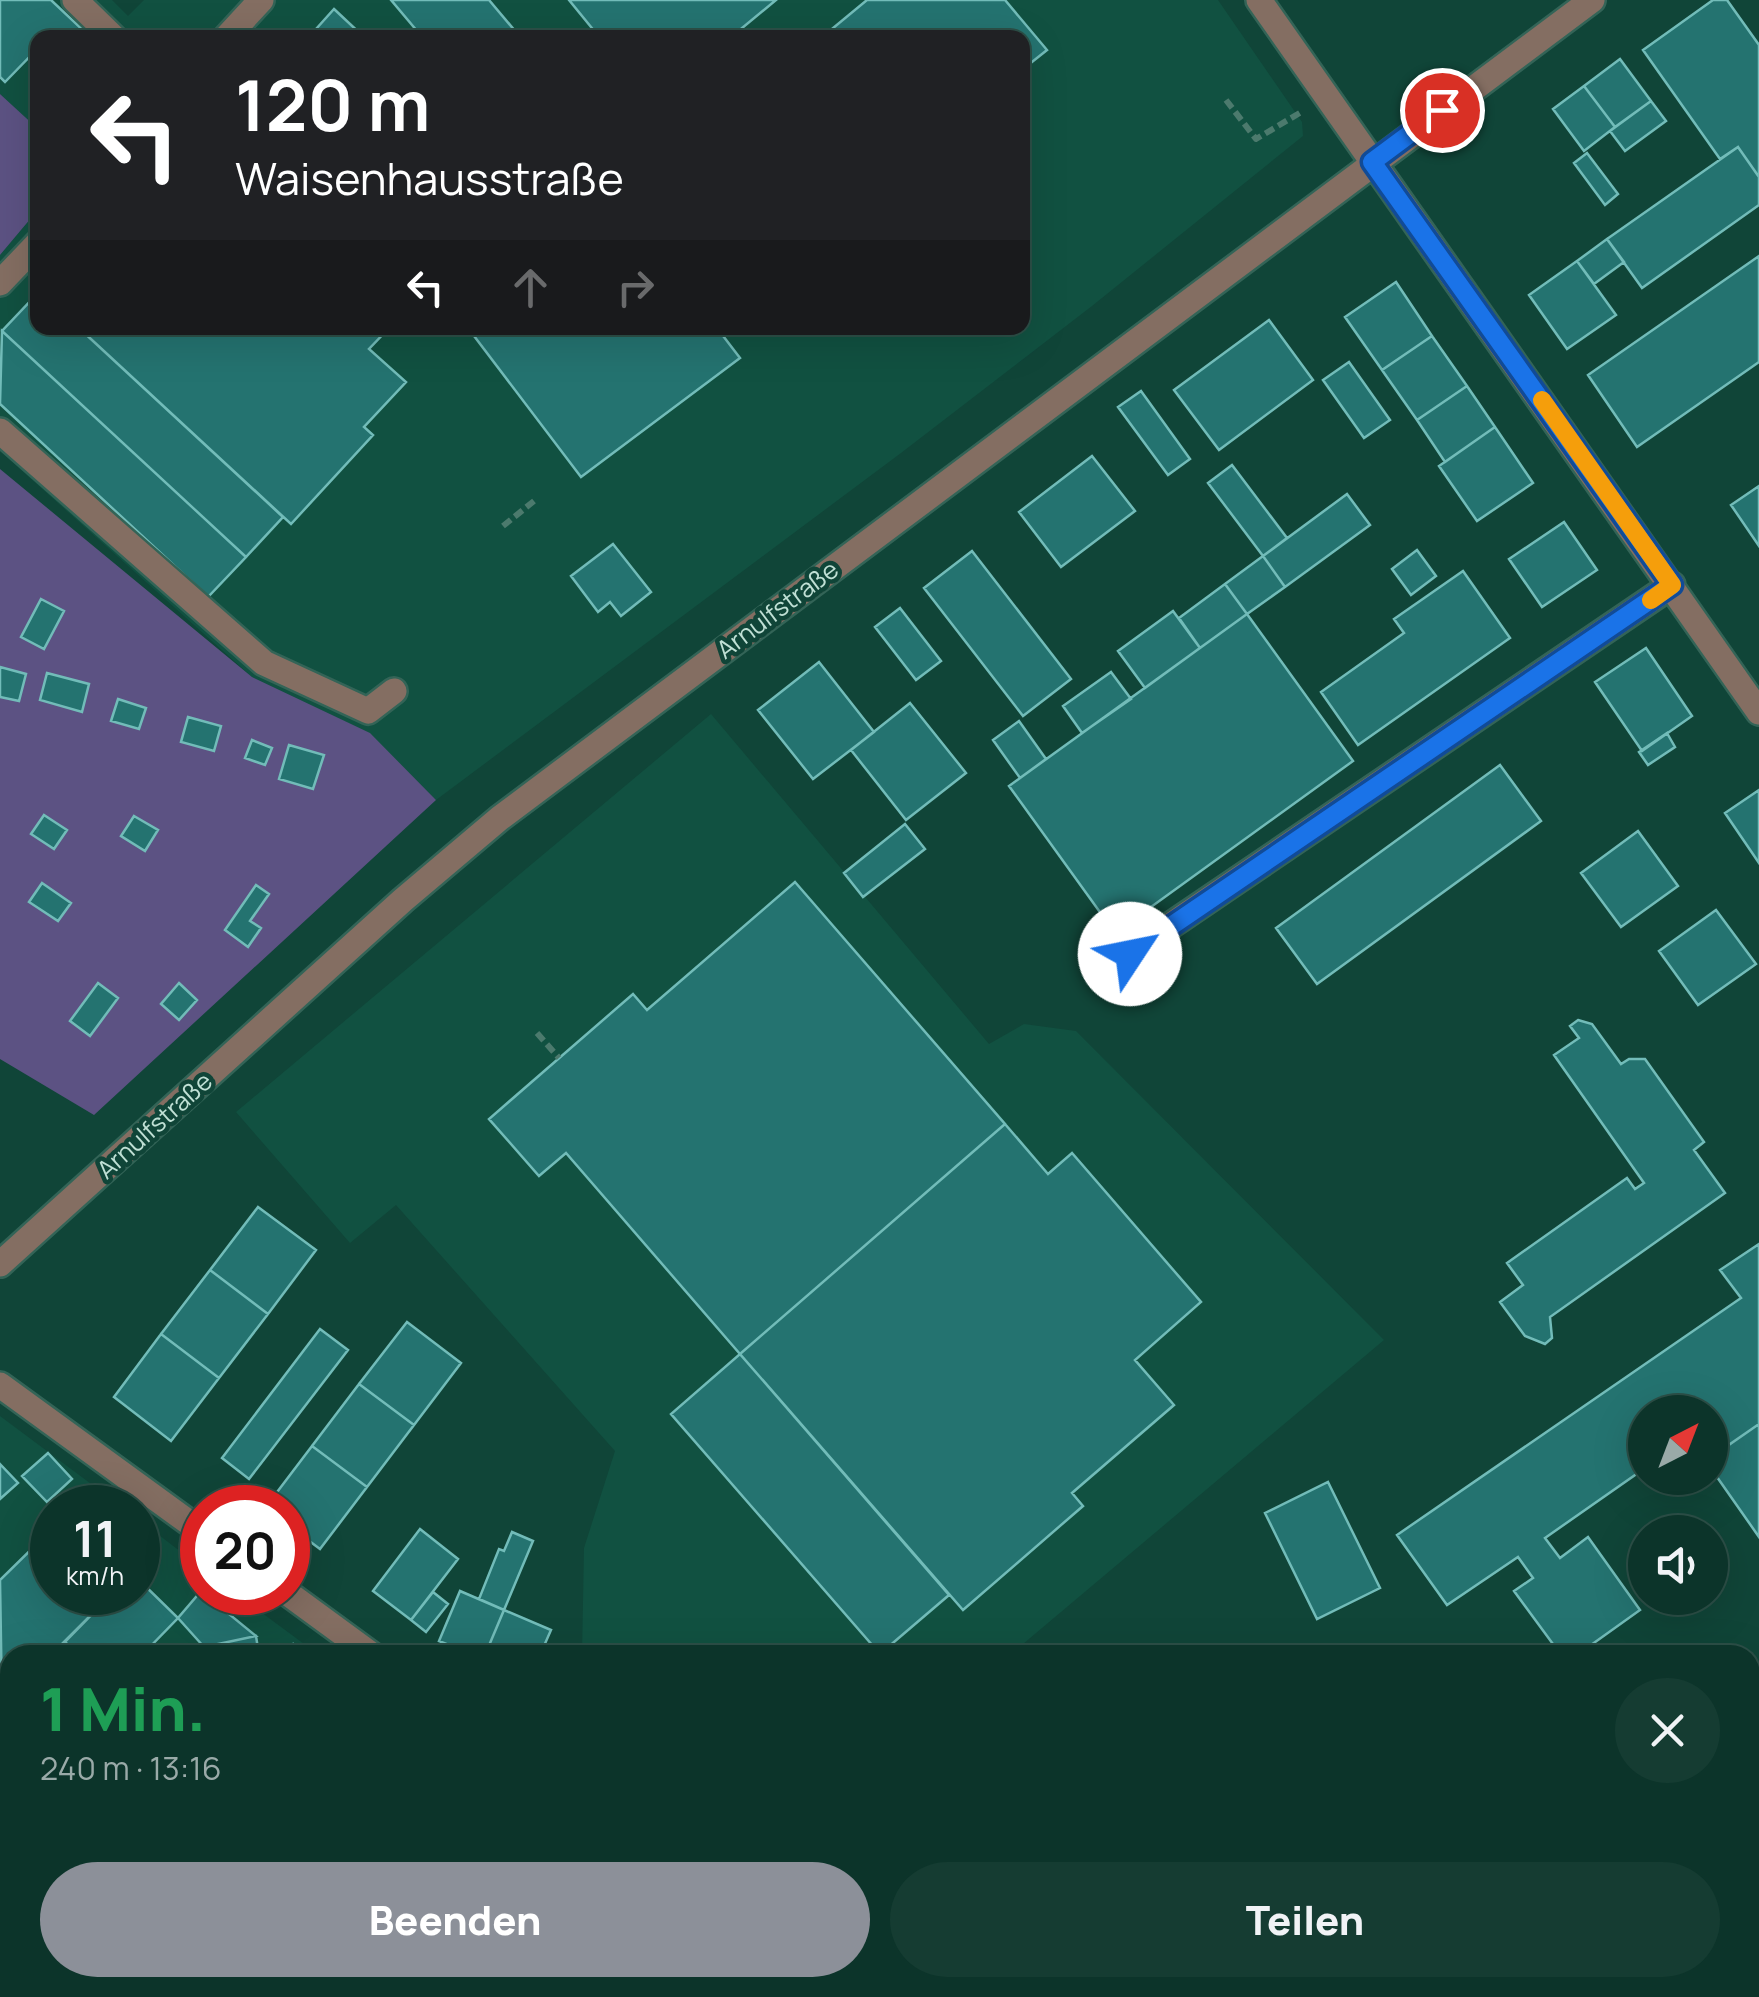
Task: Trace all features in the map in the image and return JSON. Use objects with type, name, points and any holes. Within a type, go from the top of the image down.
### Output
[{"type":"street","points":[[75,0],[106,30]]},
{"type":"street","points":[[233,30],[261,0]]},
{"type":"street","points":[[1259,0],[1759,712]]},
{"type":"street","name":"Arnulfstraße","points":[[0,1264],[374,926],[500,818],[1592,0]]},
{"type":"street","points":[[0,283],[30,251]]},
{"type":"street","points":[[0,432],[264,663],[368,711],[394,690]]},
{"type":"street","points":[[1130,954],[1672,585]]},
{"type":"street","points":[[0,1385],[180,1516]]},
{"type":"street","points":[[310,1610],[358,1645]]},
{"type":"path","points":[[1226,100],[1256,139],[1327,96]]},
{"type":"path","points":[[502,526],[534,501]]},
{"type":"path","points":[[537,1033],[560,1058]]},
{"type":"shaded area","points":[[0,0],[112,0],[128,16],[144,0],[1218,0],[1302,122],[1303,136],[901,453],[436,800],[369,733],[252,677],[0,451],[0,255],[30,219],[30,335],[1030,335],[1030,30],[30,30],[30,122],[0,94]]},
{"type":"shaded area","points":[[0,94],[30,122],[30,219],[0,255]]},
{"type":"shaded area","points":[[0,469],[252,677],[370,733],[436,800],[94,1115],[0,1059]]},
{"type":"shaded area","points":[[711,714],[989,1044],[1024,1024],[1076,1031],[1384,1340],[1023,1645],[582,1645],[584,1548],[615,1451],[396,1205],[350,1243],[236,1112]]},
{"type":"shaded area","points":[[0,1416],[93,1485],[30,1485],[30,1615],[160,1615],[160,1536],[180,1551],[180,1615],[265,1615],[305,1645],[0,1645]]},
{"type":"building","points":[[0,0],[51,0],[83,30],[30,30],[30,56],[5,82],[0,77]]},
{"type":"building","points":[[391,0],[489,0],[514,30],[416,30]]},
{"type":"building","points":[[569,0],[776,0],[740,30],[593,30]]},
{"type":"building","points":[[867,0],[1005,0],[1047,50],[1030,64],[1030,30],[831,30]]},
{"type":"building","points":[[1713,0],[1727,0],[1759,45],[1759,177],[1738,147],[1720,159],[1643,50]]},
{"type":"building","points":[[334,9],[356,30],[315,30]]},
{"type":"building","points":[[1620,59],[1651,101],[1615,127],[1584,86]]},
{"type":"building","points":[[1584,86],[1615,127],[1584,151],[1553,109]]},
{"type":"building","points":[[1651,101],[1666,121],[1625,151],[1610,131]]},
{"type":"building","points":[[1738,147],[1759,177],[1759,205],[1642,288],[1607,239]]},
{"type":"building","points":[[1587,153],[1618,194],[1605,205],[1574,163]]},
{"type":"building","points":[[1607,239],[1624,262],[1594,284],[1577,261]]},
{"type":"building","points":[[1759,256],[1759,362],[1637,447],[1588,375]]},
{"type":"building","points":[[1577,261],[1616,315],[1567,349],[1529,295]]},
{"type":"building","points":[[1396,282],[1432,336],[1382,370],[1345,317]]},
{"type":"building","points":[[30,301],[30,335],[87,335],[283,517],[246,557],[2,331]]},
{"type":"building","points":[[1269,320],[1313,380],[1219,450],[1174,390]]},
{"type":"building","points":[[2,331],[246,557],[208,597],[0,404]]},
{"type":"building","points":[[87,335],[382,335],[369,349],[406,382],[364,427],[373,435],[291,524]]},
{"type":"building","points":[[473,335],[722,335],[740,358],[581,477]]},
{"type":"building","points":[[1432,336],[1467,386],[1417,420],[1382,370]]},
{"type":"building","points":[[1349,362],[1390,420],[1364,438],[1323,380]]},
{"type":"building","points":[[1467,386],[1495,427],[1445,462],[1417,420]]},
{"type":"building","points":[[1141,391],[1190,459],[1168,475],[1118,407]]},
{"type":"building","points":[[1495,427],[1533,483],[1477,521],[1439,466]]},
{"type":"building","points":[[1092,456],[1135,511],[1061,567],[1019,512]]},
{"type":"building","points":[[1232,465],[1287,538],[1263,556],[1208,483]]},
{"type":"building","points":[[1759,486],[1759,546],[1731,505]]},
{"type":"building","points":[[1347,494],[1370,525],[1285,587],[1263,556]]},
{"type":"building","points":[[1564,522],[1597,570],[1542,607],[1509,559]]},
{"type":"building","points":[[613,544],[651,592],[621,616],[610,602],[598,612],[571,576]]},
{"type":"building","points":[[1417,550],[1436,576],[1411,595],[1392,569]]},
{"type":"building","points":[[972,551],[1071,679],[1023,716],[924,588]]},
{"type":"building","points":[[1263,556],[1285,587],[1247,614],[1225,584]]},
{"type":"building","points":[[1463,571],[1510,638],[1358,745],[1321,692],[1404,633],[1394,619]]},
{"type":"building","points":[[1225,584],[1247,614],[1200,648],[1179,618]]},
{"type":"building","points":[[41,599],[64,611],[44,649],[21,637]]},
{"type":"building","points":[[900,608],[941,661],[916,680],[875,627]]},
{"type":"building","points":[[1173,611],[1200,648],[1145,688],[1118,651]]},
{"type":"building","points":[[1247,614],[1353,761],[1115,933],[1009,786]]},
{"type":"building","points":[[1646,648],[1692,716],[1642,751],[1595,682]]},
{"type":"building","points":[[819,662],[874,732],[813,779],[758,710]]},
{"type":"building","points":[[0,667],[26,674],[19,701],[0,697]]},
{"type":"building","points":[[1111,672],[1131,699],[1082,733],[1063,706]]},
{"type":"building","points":[[47,673],[89,684],[82,712],[40,700]]},
{"type":"building","points":[[118,699],[146,708],[139,729],[111,721]]},
{"type":"building","points":[[910,703],[966,773],[906,820],[851,750]]},
{"type":"building","points":[[188,717],[221,726],[214,751],[181,742]]},
{"type":"building","points":[[1019,721],[1046,759],[1020,778],[993,740]]},
{"type":"building","points":[[1667,733],[1675,747],[1648,765],[1639,752]]},
{"type":"building","points":[[252,740],[272,748],[265,765],[245,758]]},
{"type":"building","points":[[289,745],[324,755],[313,789],[279,779]]},
{"type":"building","points":[[1500,765],[1541,821],[1317,984],[1276,928]]},
{"type":"building","points":[[1759,790],[1759,863],[1725,813]]},
{"type":"building","points":[[44,815],[67,830],[54,849],[31,834]]},
{"type":"building","points":[[134,816],[158,830],[145,851],[121,836]]},
{"type":"building","points":[[905,824],[925,849],[863,897],[844,873]]},
{"type":"building","points":[[1638,831],[1678,886],[1621,927],[1581,873]]},
{"type":"building","points":[[795,882],[1005,1124],[740,1354],[566,1153],[539,1176],[489,1119],[633,994],[647,1010]]},
{"type":"building","points":[[42,883],[71,903],[58,921],[29,902]]},
{"type":"building","points":[[256,885],[269,894],[250,921],[261,928],[248,947],[225,930]]},
{"type":"building","points":[[1716,910],[1756,964],[1698,1005],[1659,951]]},
{"type":"building","points":[[98,983],[118,998],[90,1036],[70,1021]]},
{"type":"building","points":[[179,983],[197,1000],[179,1020],[161,1004]]},
{"type":"building","points":[[1578,1020],[1592,1024],[1621,1064],[1629,1059],[1645,1059],[1704,1142],[1694,1150],[1725,1193],[1550,1317],[1552,1338],[1545,1344],[1525,1336],[1500,1302],[1523,1285],[1507,1263],[1627,1178],[1635,1189],[1644,1183],[1554,1055],[1579,1038],[1570,1026]]},
{"type":"building","points":[[1005,1124],[1048,1174],[1072,1153],[1201,1302],[1135,1360],[1174,1405],[1072,1493],[1083,1506],[963,1610],[740,1354]]},
{"type":"building","points":[[258,1207],[316,1250],[268,1314],[210,1270]]},
{"type":"building","points":[[1759,1244],[1759,1424],[1728,1446],[1728,1395],[1628,1395],[1628,1480],[1545,1538],[1560,1558],[1588,1537],[1628,1593],[1628,1615],[1633,1615],[1591,1645],[1554,1645],[1514,1591],[1533,1578],[1518,1557],[1447,1605],[1397,1535],[1741,1298],[1720,1270]]},
{"type":"building","points":[[210,1270],[268,1314],[219,1378],[161,1334]]},
{"type":"building","points":[[407,1322],[461,1363],[414,1425],[359,1384]]},
{"type":"building","points":[[320,1329],[348,1350],[249,1479],[222,1458]]},
{"type":"building","points":[[161,1334],[219,1378],[171,1441],[114,1397]]},
{"type":"building","points":[[740,1354],[949,1595],[891,1645],[872,1645],[671,1414]]},
{"type":"building","points":[[359,1384],[414,1425],[367,1487],[312,1446]]},
{"type":"building","points":[[1759,1424],[1759,1537],[1728,1493],[1728,1446]]},
{"type":"building","points":[[312,1446],[367,1487],[320,1549],[310,1542],[310,1485],[282,1485]]},
{"type":"building","points":[[48,1453],[72,1479],[65,1485],[31,1485],[22,1476]]},
{"type":"building","points":[[0,1464],[18,1483],[0,1499]]},
{"type":"building","points":[[1328,1482],[1380,1588],[1317,1619],[1265,1513]]},
{"type":"building","points":[[420,1529],[458,1559],[411,1620],[373,1591]]},
{"type":"building","points":[[512,1532],[533,1541],[504,1610],[479,1599],[499,1549],[504,1551]]},
{"type":"building","points":[[30,1551],[30,1615],[91,1615],[61,1645],[1,1645],[0,1580]]},
{"type":"building","points":[[460,1591],[504,1610],[489,1645],[449,1645],[439,1641]]},
{"type":"building","points":[[433,1592],[448,1604],[426,1632],[411,1620]]},
{"type":"building","points":[[160,1600],[178,1618],[152,1645],[65,1642],[91,1615],[160,1615]]},
{"type":"building","points":[[504,1610],[551,1630],[544,1645],[489,1645]]},
{"type":"building","points":[[181,1615],[230,1615],[256,1636],[213,1645],[202,1645],[178,1618]]},
{"type":"building","points":[[256,1636],[257,1645],[213,1645]]},
{"type":"slow traffic","points":[[1542,400],[1672,585],[1651,600]]},
{"type":"route","points":[[1130,954],[1672,585],[1372,162],[1442,110]]}]
